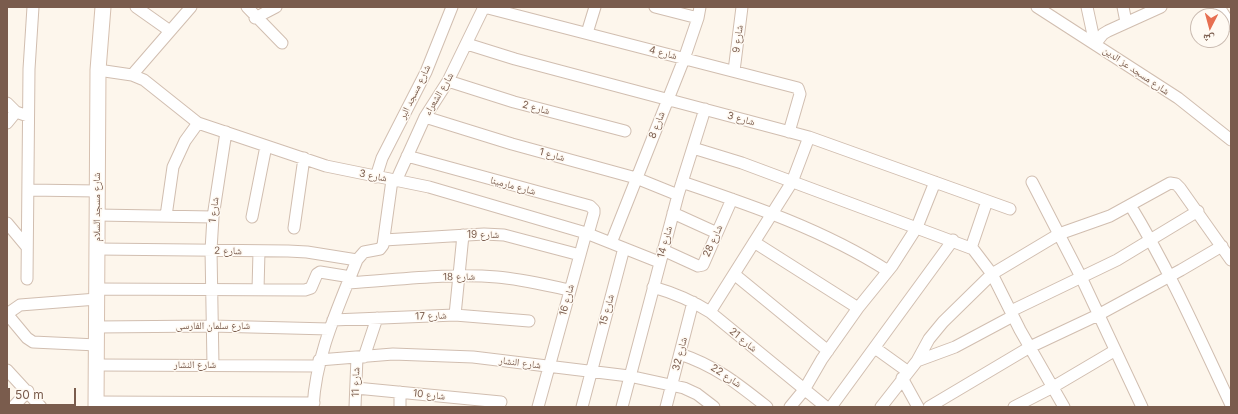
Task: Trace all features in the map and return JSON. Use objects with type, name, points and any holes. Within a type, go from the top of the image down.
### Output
[{"type":"street","points":[[27,279],[29,69],[34,7]]},
{"type":"street","points":[[136,7],[170,31]]},
{"type":"street","points":[[132,75],[190,7]]},
{"type":"street","points":[[247,7],[255,18],[282,43]]},
{"type":"street","points":[[255,18],[276,7]]},
{"type":"street","name":"شارع مسجد البر","points":[[376,177],[382,158],[426,72],[452,7]]},
{"type":"street","name":"شارع 4","points":[[484,7],[798,88],[800,94],[789,132]]},
{"type":"street","name":"شارع الشعراء","points":[[394,180],[425,117],[448,81],[484,7]]},
{"type":"street","points":[[586,33],[595,7]]},
{"type":"street","points":[[655,7],[699,13]]},
{"type":"street","name":"شارع 9","points":[[734,72],[742,7]]},
{"type":"street","name":"شارع مسجد عز الدين","points":[[1037,7],[1050,11],[1095,44],[1178,98],[1231,140]]},
{"type":"street","points":[[1087,7],[1095,44]]},
{"type":"street","points":[[1123,7],[1126,22]]},
{"type":"street","points":[[1095,44],[1103,34],[1160,7]]},
{"type":"street","points":[[1219,7],[1231,26]]},
{"type":"street","name":"شارع مسجد السلام","points":[[96,405],[98,70],[100,8]]},
{"type":"street","name":"شارع 8","points":[[611,243],[684,58],[699,13]]},
{"type":"street","name":"شارع 3","points":[[467,44],[504,56],[808,137],[1010,209]]},
{"type":"street","name":"شارع 3","points":[[98,70],[132,75],[155,87],[198,123],[334,168],[445,192],[587,233],[660,262]]},
{"type":"street","name":"شارع 2","points":[[448,81],[514,102],[625,131]]},
{"type":"street","points":[[7,103],[16,112],[28,116]]},
{"type":"street","name":"شارع 14","points":[[622,407],[678,195],[705,109]]},
{"type":"street","points":[[7,123],[16,112]]},
{"type":"street","name":"شارع 1","points":[[425,117],[512,144],[636,178],[678,195]]},
{"type":"street","points":[[166,216],[170,184],[175,161],[184,141],[198,123]]},
{"type":"street","name":"شارع 1","points":[[213,365],[211,250],[213,216],[226,132]]},
{"type":"street","points":[[710,312],[792,182],[808,137]]},
{"type":"street","points":[[252,217],[266,146]]},
{"type":"street","points":[[692,148],[742,163],[954,240],[971,248],[981,257],[992,274],[1012,314],[1064,407]]},
{"type":"street","name":"شارع مارمينا","points":[[407,156],[590,206],[594,210],[587,233]]},
{"type":"street","points":[[294,228],[304,158]]},
{"type":"street","points":[[96,405],[314,405],[319,363],[331,325],[357,260],[364,252],[380,249],[384,240],[394,180]]},
{"type":"street","points":[[682,182],[773,213],[861,253],[888,271]]},
{"type":"street","points":[[790,407],[804,390],[828,351],[858,308],[888,271],[917,227],[935,182]]},
{"type":"street","points":[[1032,182],[1059,234],[1142,407]]},
{"type":"street","points":[[881,407],[904,375],[917,361],[929,339],[943,322],[992,274],[1059,234],[1097,222],[1170,183],[1176,184],[1180,188],[1198,211],[1231,260]]},
{"type":"street","points":[[28,190],[98,191]]},
{"type":"street","name":"شارع 28","points":[[663,250],[700,266],[704,262],[732,199]]},
{"type":"street","points":[[971,248],[987,201]]},
{"type":"street","points":[[1130,205],[1152,240],[1231,405]]},
{"type":"street","points":[[917,361],[955,347],[1080,277],[1117,260],[1198,211]]},
{"type":"street","points":[[673,213],[717,233]]},
{"type":"street","points":[[98,215],[213,216]]},
{"type":"street","points":[[7,223],[27,247]]},
{"type":"street","name":"شارع 16","points":[[538,407],[550,367],[569,290],[587,233]]},
{"type":"street","name":"شارع 19","points":[[384,240],[484,234],[504,235],[580,255]]},
{"type":"street","points":[[455,315],[463,235]]},
{"type":"street","points":[[831,407],[954,240]]},
{"type":"street","points":[[754,242],[858,308]]},
{"type":"street","points":[[930,407],[1030,347],[1098,315],[1222,246]]},
{"type":"street","name":"شارع 15","points":[[582,407],[624,248]]},
{"type":"street","name":"شارع 2","points":[[97,249],[307,252],[357,260]]},
{"type":"street","points":[[258,290],[259,251]]},
{"type":"street","points":[[97,345],[33,342],[26,338],[7,314],[20,305],[97,294],[212,290],[309,290],[317,274],[320,272],[349,280]]},
{"type":"street","points":[[734,274],[828,351]]},
{"type":"street","name":"شارع 18","points":[[349,280],[459,276],[496,277],[526,281],[569,290]]},
{"type":"street","name":"شارع 21","points":[[653,287],[673,292],[710,312],[826,407]]},
{"type":"street","name":"شارع 32","points":[[666,407],[693,302]]},
{"type":"street","name":"شارع 17","points":[[331,325],[377,318],[455,315],[530,321]]},
{"type":"street","name":"شارع 11","points":[[356,407],[356,388],[360,357],[377,318]]},
{"type":"street","name":"شارع سلمان الفارسى","points":[[97,327],[331,325]]},
{"type":"street","points":[[875,348],[904,375],[918,407]]},
{"type":"street","points":[[1014,407],[1053,388],[1114,351]]},
{"type":"street","name":"شارع النشار","points":[[97,365],[319,363],[393,354],[473,357],[629,376],[672,385],[697,394],[710,406]]},
{"type":"street","name":"شارع 22","points":[[680,354],[700,360],[719,370],[767,407]]},
{"type":"street","points":[[7,370],[28,391],[41,407]]},
{"type":"street","name":"شارع 10","points":[[356,388],[501,402]]},
{"type":"street","points":[[12,407],[28,391]]},
{"type":"street","points":[[400,392],[400,407]]}]
